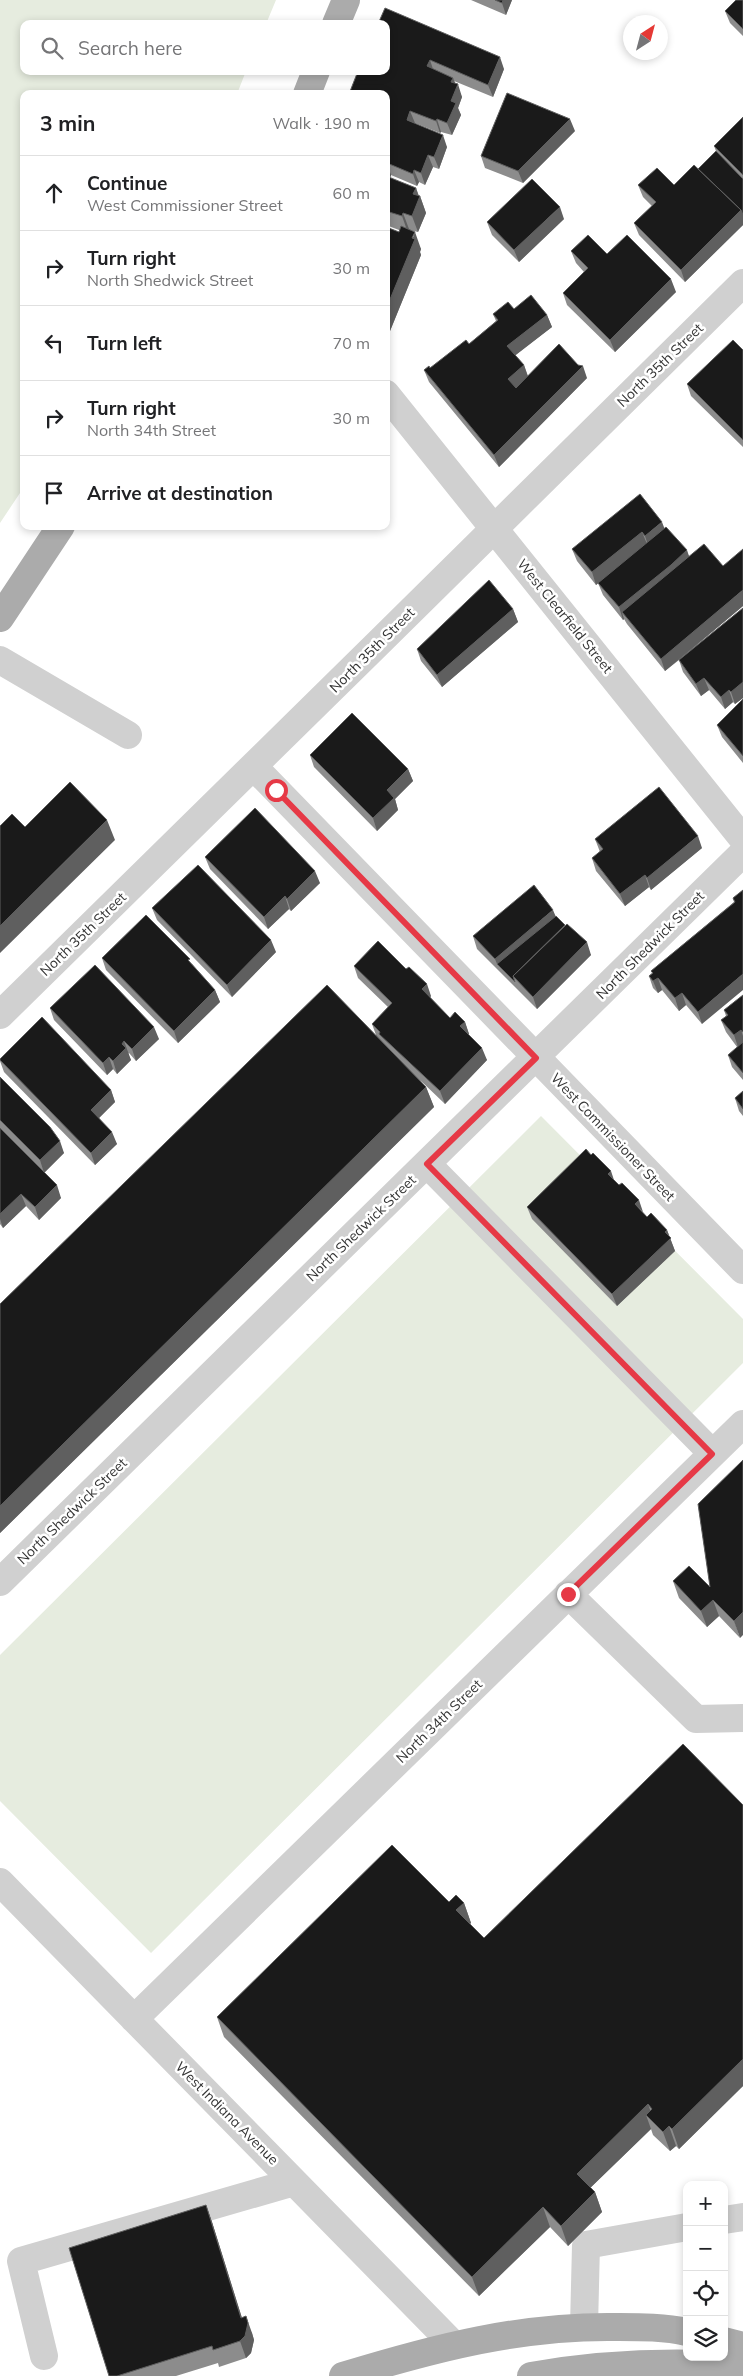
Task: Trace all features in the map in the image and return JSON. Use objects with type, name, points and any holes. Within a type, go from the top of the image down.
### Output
[{"type":"main road","points":[[338,20],[346,0]]},
{"type":"main road","points":[[309,90],[314,75]]},
{"type":"main road","points":[[0,618],[58,530]]},
{"type":"main road","points":[[343,2376],[454,2344],[542,2331],[584,2327],[642,2327],[683,2332]]},
{"type":"main road","points":[[728,2342],[743,2346]]},
{"type":"main road","points":[[531,2376],[608,2367],[685,2364],[743,2366]]},
{"type":"street","name":"North 35th Street","points":[[0,1015],[254,767],[494,527],[743,283]]},
{"type":"street","name":"West Clearfield Street","points":[[390,399],[743,839]]},
{"type":"street","points":[[0,660],[128,735]]},
{"type":"street","name":"West Commissioner Street","points":[[254,767],[743,1270]]},
{"type":"street","name":"North Shedwick Street","points":[[0,1582],[743,853]]},
{"type":"street","points":[[427,1164],[712,1454]]},
{"type":"street","name":"North 34th Street","points":[[134,2019],[743,1424]]},
{"type":"street","points":[[568,1594],[696,1719],[743,1718]]},
{"type":"street","name":"West Indiana Avenue","points":[[0,1882],[454,2344]]},
{"type":"street","points":[[44,2356],[21,2261],[294,2182]]},
{"type":"street","points":[[728,2219],[743,2217]]},
{"type":"street","points":[[584,2327],[586,2244],[683,2228]]},
{"type":"shaded area","points":[[0,0],[276,0],[268,20],[20,20],[20,75],[244,75],[239,90],[20,90],[20,493],[0,523]]},
{"type":"shaded area","points":[[541,1116],[743,1319],[743,1363],[151,1953],[0,1801],[0,1655]]},
{"type":"building","points":[[736,0],[743,0],[743,29],[725,11]]},
{"type":"building","points":[[385,8],[500,57],[488,85],[430,60],[427,66],[453,78],[451,82],[458,84],[451,101],[456,103],[447,123],[410,111],[407,120],[443,135],[434,157],[428,155],[421,173],[414,170],[413,174],[390,164],[390,90],[351,90],[356,75],[390,75],[390,20],[380,20]]},
{"type":"building","points":[[507,93],[570,119],[518,171],[481,156]]},
{"type":"building","points":[[743,117],[743,175],[714,146]]},
{"type":"building","points":[[716,151],[743,179],[743,215],[741,210],[698,169]]},
{"type":"building","points":[[694,165],[741,210],[681,270],[634,223],[656,202],[638,185],[657,168],[674,185]]},
{"type":"building","points":[[390,178],[416,188],[413,194],[420,196],[412,216],[403,213],[402,216],[390,212]]},
{"type":"building","points":[[532,179],[560,207],[514,250],[487,222]]},
{"type":"building","points":[[401,226],[415,232],[412,238],[415,239],[390,299],[390,229],[399,232]]},
{"type":"building","points":[[588,235],[607,254],[627,235],[671,279],[610,340],[563,293],[588,268],[571,251]]},
{"type":"building","points":[[531,295],[547,315],[507,346],[524,365],[508,379],[516,388],[559,344],[578,365],[583,366],[494,455],[424,370],[429,366],[430,368],[466,340],[469,344],[498,320],[493,314],[508,302],[514,309]]},
{"type":"building","points":[[733,340],[743,350],[743,440],[687,384]]},
{"type":"building","points":[[640,494],[662,522],[645,536],[642,532],[592,572],[572,549]]},
{"type":"building","points":[[666,527],[687,550],[619,607],[598,583]]},
{"type":"building","points":[[704,544],[723,566],[743,549],[743,590],[661,659],[622,612]]},
{"type":"building","points":[[489,580],[513,609],[437,675],[417,649]]},
{"type":"building","points":[[743,608],[743,682],[731,692],[729,690],[721,697],[704,678],[696,684],[679,660]]},
{"type":"building","points":[[743,699],[743,756],[717,725]]},
{"type":"building","points":[[352,713],[408,769],[387,790],[394,798],[373,818],[310,755]]},
{"type":"building","points":[[70,782],[107,820],[0,926],[0,826],[12,814],[25,827]]},
{"type":"building","points":[[659,787],[698,836],[647,878],[645,875],[620,894],[592,858],[603,849],[595,839]]},
{"type":"building","points":[[255,808],[315,871],[287,899],[285,896],[264,917],[205,857]]},
{"type":"building","points":[[198,865],[271,940],[227,985],[152,908]]},
{"type":"building","points":[[534,885],[553,910],[495,959],[473,936]]},
{"type":"building","points":[[743,890],[743,974],[698,1012],[682,993],[675,998],[658,978],[653,981],[649,976],[653,973],[651,971],[735,902],[733,898]]},
{"type":"building","points":[[146,915],[190,959],[188,960],[215,990],[174,1031],[102,958]]},
{"type":"building","points":[[556,916],[565,925],[513,976],[515,982],[497,964]]},
{"type":"building","points":[[567,924],[587,942],[533,997],[513,976]]},
{"type":"building","points":[[378,941],[406,969],[409,967],[427,984],[422,989],[450,1018],[455,1012],[465,1022],[460,1026],[482,1048],[440,1091],[379,1034],[380,1032],[372,1024],[392,1003],[354,966]]},
{"type":"building","points":[[95,965],[154,1027],[132,1049],[124,1041],[122,1044],[126,1048],[113,1061],[109,1057],[103,1063],[50,1008]]},
{"type":"building","points":[[327,985],[426,1087],[0,1506],[0,1304]]},
{"type":"building","points":[[743,995],[743,1031],[741,1030],[734,1035],[721,1020],[728,1015],[724,1010]]},
{"type":"building","points":[[42,1017],[111,1090],[91,1110],[112,1132],[91,1153],[0,1060]]},
{"type":"building","points":[[743,1042],[743,1073],[728,1055]]},
{"type":"building","points":[[0,1077],[50,1127],[60,1141],[40,1160],[0,1120]]},
{"type":"building","points":[[743,1091],[743,1109],[735,1098]]},
{"type":"building","points":[[0,1128],[57,1185],[35,1207],[21,1194],[0,1214]]},
{"type":"building","points":[[586,1149],[591,1155],[593,1153],[611,1171],[608,1174],[619,1185],[622,1183],[639,1200],[635,1204],[647,1217],[651,1213],[667,1230],[665,1232],[671,1238],[612,1294],[527,1207]]},
{"type":"building","points":[[743,1460],[743,1612],[734,1621],[713,1600],[701,1611],[673,1581],[689,1566],[710,1587],[698,1504]]},
{"type":"building","points":[[683,1744],[743,1805],[743,2059],[672,2129],[669,2126],[663,2132],[646,2115],[652,2109],[648,2104],[577,2174],[595,2192],[561,2226],[543,2207],[472,2277],[217,2017],[392,1845],[449,1902],[456,1895],[464,1903],[456,1910],[484,1938]]},
{"type":"building","points":[[206,2205],[241,2318],[246,2316],[248,2323],[245,2336],[240,2341],[213,2350],[212,2346],[117,2376],[109,2376],[69,2248]]},
{"type":"route","points":[[276,790],[536,1058],[427,1164],[712,1454],[568,1594]]}]
